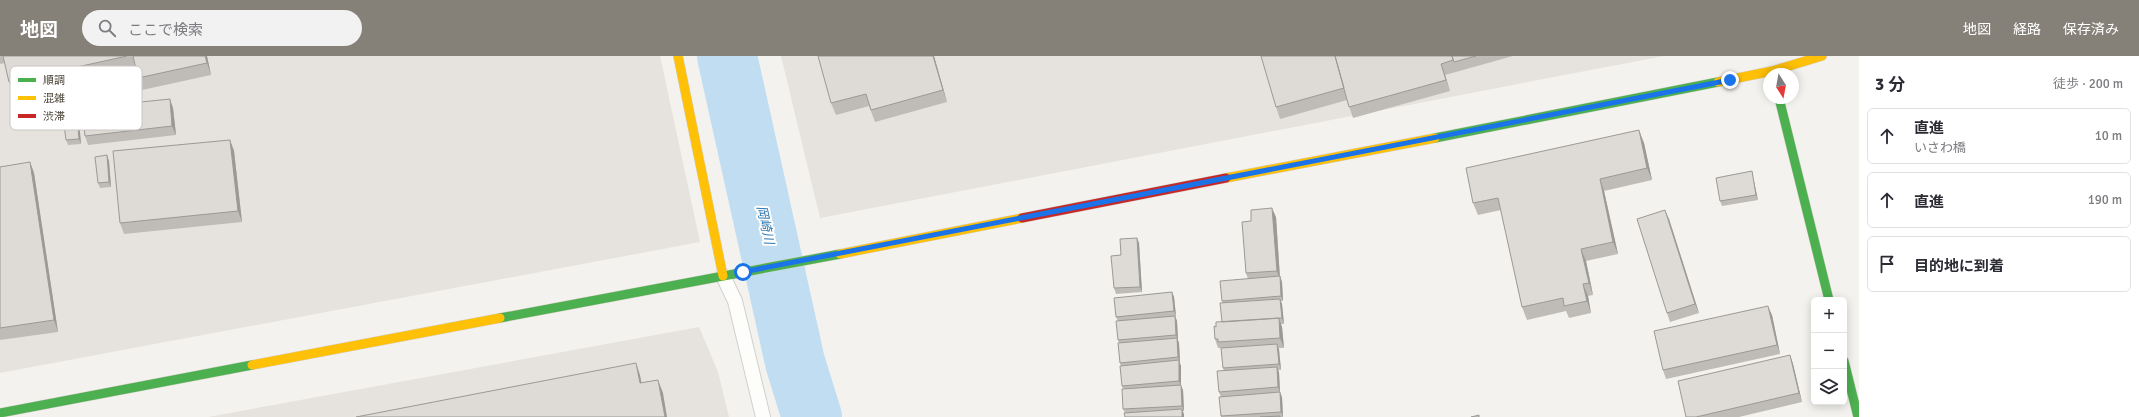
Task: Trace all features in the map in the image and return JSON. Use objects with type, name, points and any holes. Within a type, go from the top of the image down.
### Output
[{"type":"street","points":[[678,56],[717,254],[723,276]]},
{"type":"street","points":[[1779,68],[1822,56]]},
{"type":"street","points":[[0,413],[809,260],[1763,72]]},
{"type":"street","points":[[1780,104],[1828,297]]},
{"type":"street","points":[[1846,369],[1858,417]]},
{"type":"lane","points":[[723,276],[735,301],[763,417]]},
{"type":"shaded area","points":[[0,56],[660,56],[700,242],[0,373]]},
{"type":"shaded area","points":[[781,56],[1664,56],[820,218]]},
{"type":"shaded area","points":[[699,327],[718,372],[729,417],[208,417]]},
{"type":"building","points":[[3,56],[127,56],[82,66],[10,66],[9,82]]},
{"type":"building","points":[[133,56],[205,56],[207,63],[142,77],[142,66],[135,66]]},
{"type":"building","points":[[818,56],[933,56],[943,90],[871,110],[866,94],[831,103]]},
{"type":"building","points":[[1261,56],[1335,56],[1344,88],[1276,107]]},
{"type":"building","points":[[1335,56],[1452,56],[1453,60],[1441,64],[1446,80],[1349,107]]},
{"type":"building","points":[[1452,56],[1476,56],[1454,62]]},
{"type":"building","points":[[170,99],[172,126],[142,129],[142,102]]},
{"type":"building","points":[[65,130],[78,130],[79,139],[66,140]]},
{"type":"building","points":[[84,130],[137,130],[85,136]]},
{"type":"building","points":[[1639,130],[1647,168],[1600,179],[1613,242],[1581,249],[1589,283],[1583,284],[1587,301],[1564,306],[1563,298],[1522,307],[1498,198],[1473,203],[1466,168]]},
{"type":"building","points":[[230,140],[238,211],[120,223],[113,151]]},
{"type":"building","points":[[107,155],[109,182],[98,183],[95,157]]},
{"type":"building","points":[[30,162],[54,320],[0,328],[0,167]]},
{"type":"building","points":[[1752,171],[1756,195],[1720,201],[1716,178]]},
{"type":"building","points":[[1272,208],[1277,271],[1246,273],[1242,222],[1251,221],[1251,210]]},
{"type":"building","points":[[1665,210],[1695,304],[1667,313],[1637,219]]},
{"type":"building","points":[[1137,238],[1140,287],[1114,288],[1111,256],[1121,255],[1120,239]]},
{"type":"building","points":[[1280,276],[1281,296],[1222,301],[1220,281]]},
{"type":"building","points":[[1172,292],[1174,311],[1116,317],[1114,298]]},
{"type":"building","points":[[1280,299],[1282,318],[1222,322],[1220,303]]},
{"type":"building","points":[[1768,306],[1777,345],[1663,370],[1654,331]]},
{"type":"building","points":[[1175,316],[1176,335],[1118,340],[1116,321]]},
{"type":"building","points":[[1279,318],[1280,338],[1218,342],[1218,339],[1215,339],[1214,326],[1216,327],[1216,322]]},
{"type":"building","points":[[1177,338],[1178,357],[1120,363],[1118,343]]},
{"type":"building","points":[[1277,344],[1279,364],[1223,368],[1221,348]]},
{"type":"building","points":[[1790,355],[1799,393],[1696,417],[1686,417],[1678,381]]},
{"type":"building","points":[[1179,360],[1179,381],[1122,386],[1120,366]]},
{"type":"building","points":[[636,363],[640,383],[658,380],[665,417],[356,417]]},
{"type":"building","points":[[1277,367],[1278,387],[1219,392],[1217,371]]},
{"type":"building","points":[[1181,385],[1182,406],[1123,409],[1122,389]]},
{"type":"building","points":[[1280,392],[1281,412],[1221,416],[1219,397]]},
{"type":"building","points":[[1182,409],[1182,417],[1125,417],[1124,413]]},
{"type":"waterway","name":"岡崎川","points":[[727,56],[795,362],[812,417]]},
{"type":"traffic: fast","points":[[1435,138],[1718,82]]},
{"type":"traffic: fast","points":[[1780,104],[1828,297]]},
{"type":"traffic: fast","points":[[500,318],[840,254]]},
{"type":"traffic: fast","points":[[0,413],[252,365]]},
{"type":"traffic: fast","points":[[1846,369],[1858,417]]},
{"type":"traffic: slow","points":[[678,56],[723,276]]},
{"type":"traffic: slow","points":[[1718,82],[1772,71],[1822,56]]},
{"type":"traffic: slow","points":[[1226,178],[1435,138]]},
{"type":"traffic: slow","points":[[840,254],[1022,218]]},
{"type":"traffic: slow","points":[[252,365],[500,318]]},
{"type":"traffic: jam","points":[[1022,218],[1226,178]]},
{"type":"route","points":[[743,272],[1730,80]]}]
